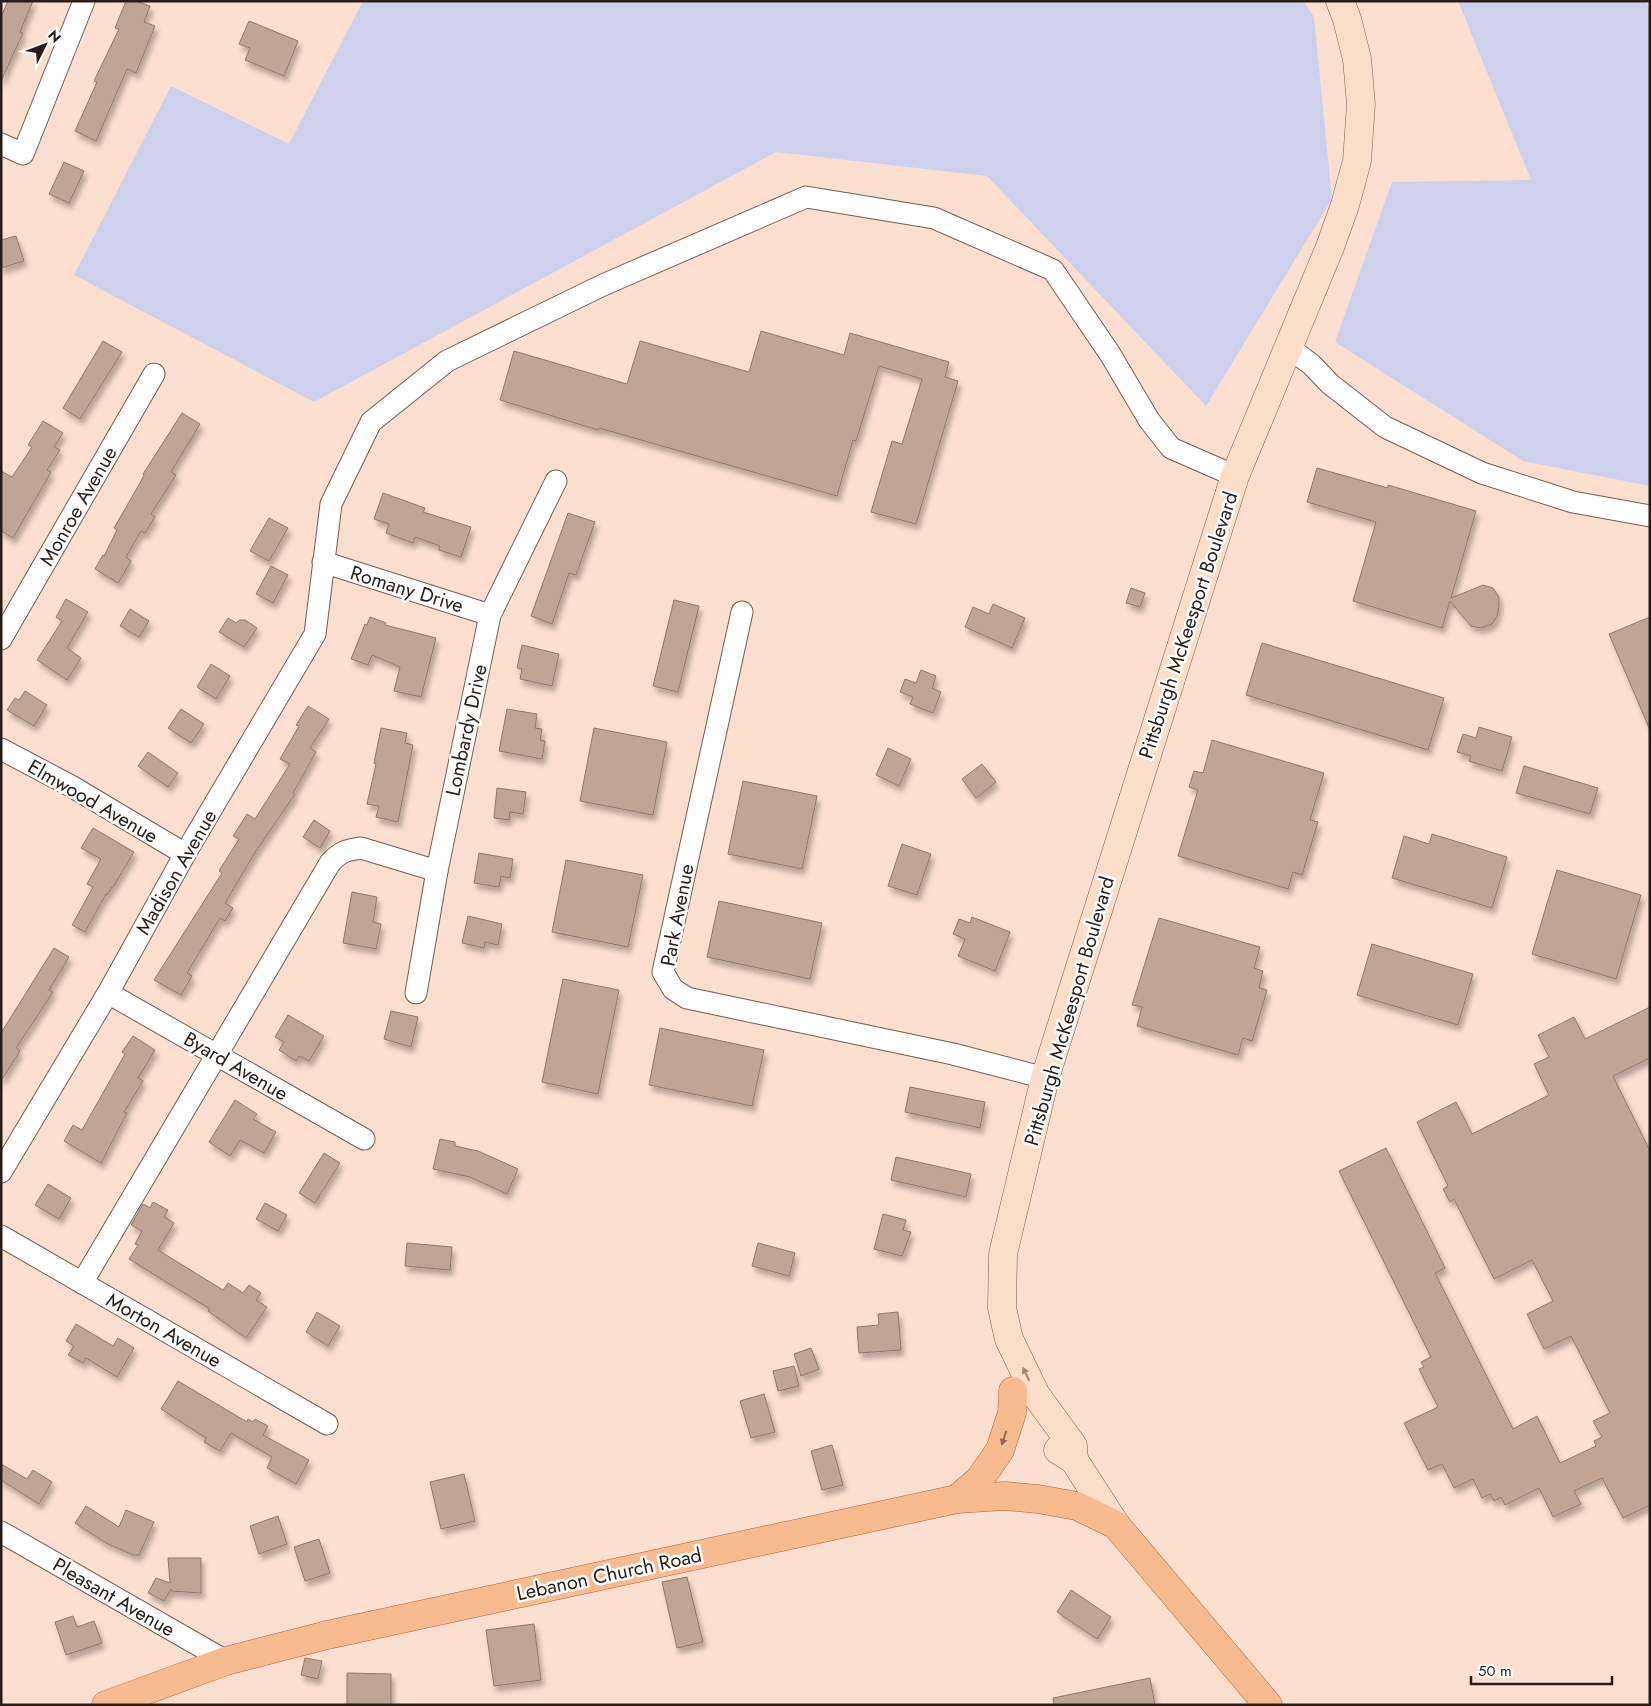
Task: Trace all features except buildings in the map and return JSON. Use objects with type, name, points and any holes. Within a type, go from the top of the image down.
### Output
[{"type":"main road","name":"Pittsburgh McKeesport Boulevard","points":[[1268,1705],[1116,1525],[1074,1460],[1072,1446],[1036,1395],[1009,1339],[1002,1308],[1003,1254],[1045,1078],[1235,476],[1330,246],[1345,205],[1357,161],[1361,104],[1357,59],[1347,19],[1340,1]]},
{"type":"main road","name":"Pittsburgh McKeesport Boulevard","points":[[1003,1254],[990,1275],[988,1308],[995,1345],[1012,1390],[1059,1451],[1074,1460]]},
{"type":"main road","points":[[957,1499],[980,1479],[1000,1450],[1012,1412],[1012,1390]]},
{"type":"main road","name":"Lebanon Church Road","points":[[106,1705],[226,1661],[327,1635],[957,1499],[1005,1496],[1038,1498],[1077,1506],[1116,1525]]},
{"type":"street","points":[[1,144],[23,154],[84,1]]},
{"type":"street","name":"Madison Avenue","points":[[1,1172],[108,993],[185,854],[316,634],[331,504],[371,422],[447,361],[603,285],[806,198],[934,218],[1053,270],[1110,354],[1149,420],[1171,448],[1235,476]]},
{"type":"street","points":[[1288,347],[1312,365],[1330,384],[1385,427],[1473,469],[1573,502],[1650,516]]},
{"type":"street","name":"Monroe Avenue","points":[[1,639],[154,374]]},
{"type":"street","name":"Lombardy Drive","points":[[416,993],[437,871],[490,615],[556,481]]},
{"type":"street","name":"Romany Drive","points":[[323,562],[490,615]]},
{"type":"street","name":"Park Avenue","points":[[742,612],[663,972],[673,990],[687,998],[943,1052],[1045,1078]]},
{"type":"street","name":"Elmwood Avenue","points":[[1,749],[71,786],[185,854]]},
{"type":"street","points":[[82,1283],[330,863],[339,854],[350,849],[361,848],[437,871]]},
{"type":"street","name":"Byard Avenue","points":[[108,993],[364,1140]]},
{"type":"street","name":"Morton Avenue","points":[[1,1236],[327,1424]]},
{"type":"street","name":"Pleasant Avenue","points":[[1,1532],[226,1661]]},
{"type":"shaded area","points":[[363,1],[1303,1],[1314,17],[1332,199],[1206,406],[987,176],[776,152],[314,402],[74,275],[171,86],[289,144]]},
{"type":"shaded area","points":[[1458,1],[1644,1],[1650,7],[1650,486],[1523,461],[1335,342],[1392,182],[1531,180]]}]
